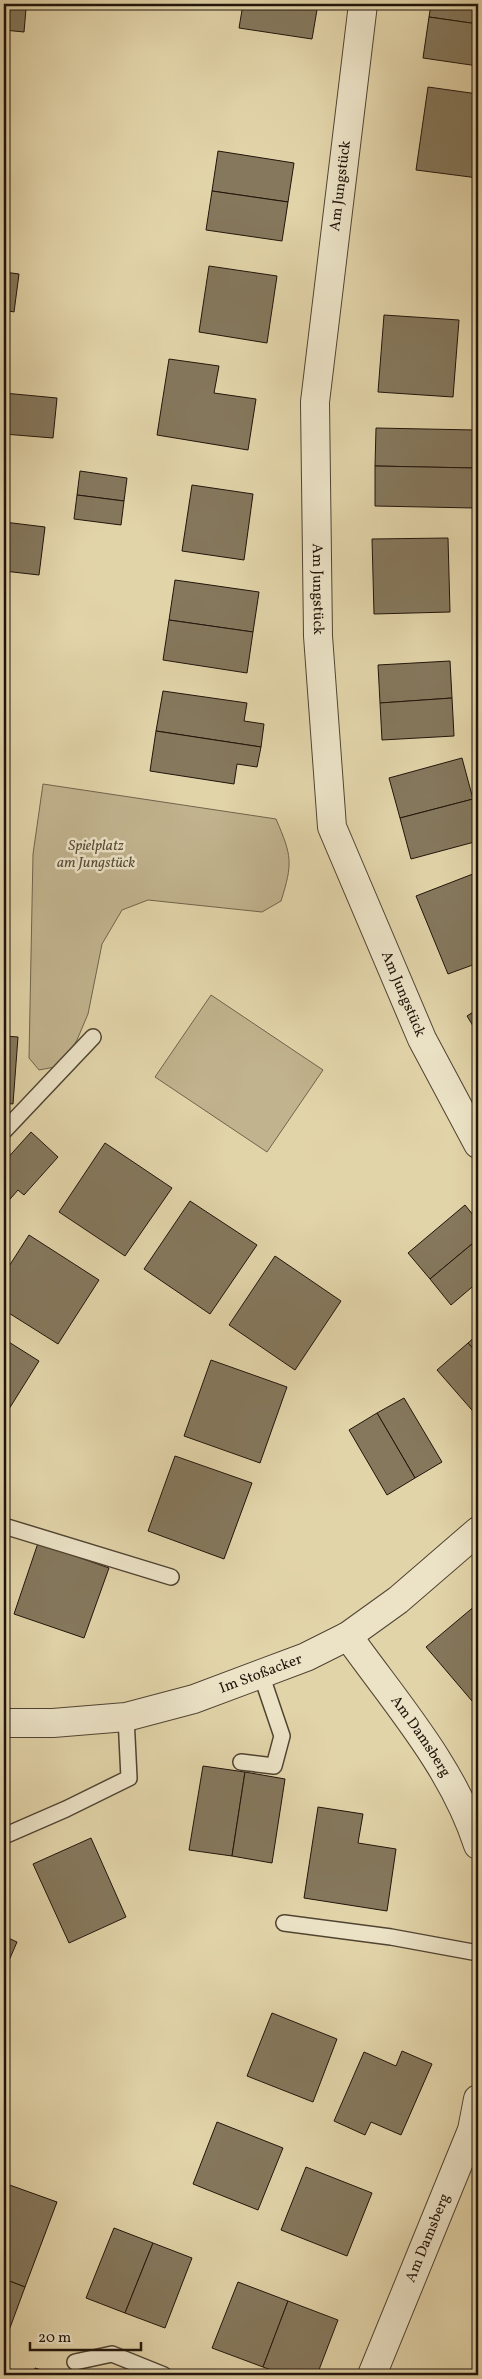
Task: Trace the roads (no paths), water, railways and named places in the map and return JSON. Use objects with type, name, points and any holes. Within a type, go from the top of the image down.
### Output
[{"type":"street","name":"Am Jungstück","points":[[363,4],[315,402],[318,636],[332,827],[422,1038],[478,1144]]},
{"type":"street","name":"Im Stoßacker","points":[[4,1723],[53,1723],[126,1716],[194,1698],[306,1657],[348,1636],[398,1600],[478,1531]]},
{"type":"street","name":"Am Damsberg","points":[[348,1636],[443,1768],[470,1820],[478,1845]]},
{"type":"street","name":"Am Damsberg","points":[[372,2375],[472,2130],[478,2099]]},
{"type":"lane","points":[[4,1131],[93,1037]]},
{"type":"lane","points":[[4,1526],[171,1577]]},
{"type":"lane","points":[[241,1762],[274,1766],[282,1736],[261,1674]]},
{"type":"lane","points":[[4,1836],[66,1809],[129,1778],[126,1716]]},
{"type":"lane","points":[[284,1923],[391,1937],[478,1953]]},
{"type":"lane","points":[[75,2362],[112,2354],[164,2375]]},
{"type":"park label","name":"Spielplatz am Jungstück","points":[[96,854]]}]
